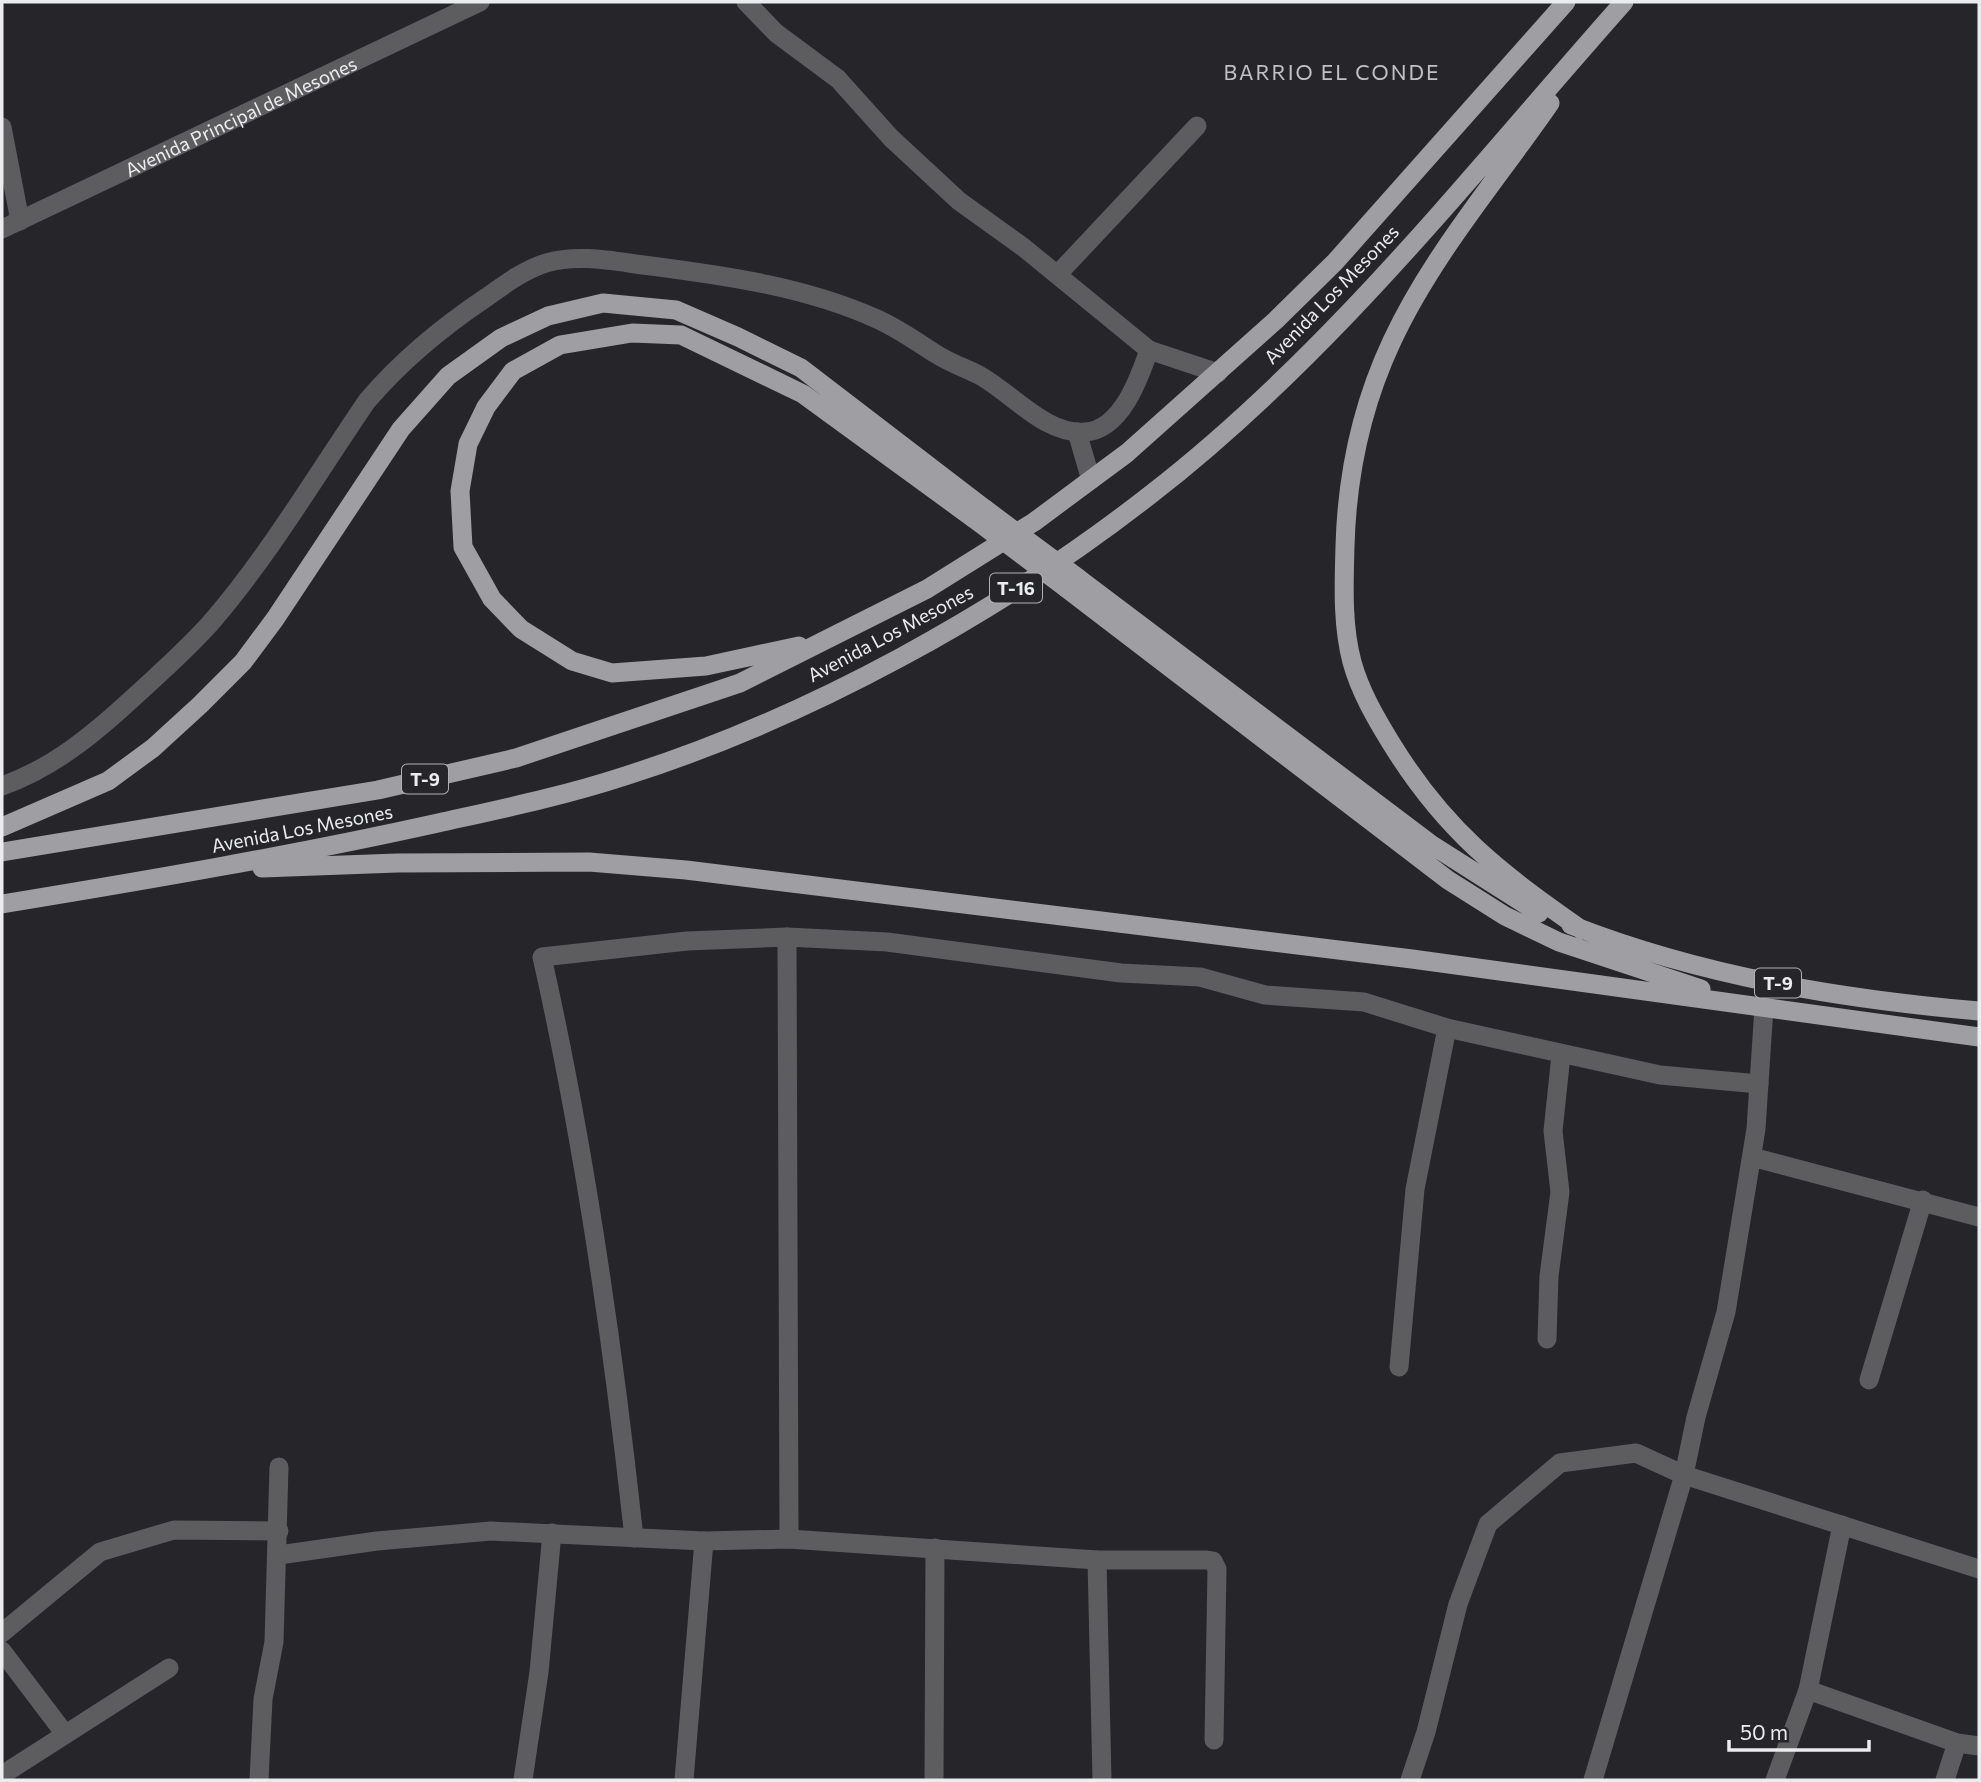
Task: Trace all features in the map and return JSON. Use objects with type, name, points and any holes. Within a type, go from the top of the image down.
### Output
[{"type":"highway","name":"Avenida Los Mesones","points":[[2,852],[378,790],[516,758],[740,683],[831,639],[986,554],[1127,453],[1218,373],[1335,262],[1566,2]]},
{"type":"highway","name":"Avenida Los Mesones","points":[[2,904],[223,867],[544,799],[628,775],[763,724],[954,629],[1087,542],[1153,494],[1236,422],[1364,297],[1624,2]]},
{"type":"highway","points":[[1582,930],[1511,881],[1460,836],[1425,794],[1399,756],[1375,716],[1352,661],[1346,629],[1344,568],[1347,500],[1357,435],[1393,339],[1448,247],[1608,20]]},
{"type":"highway","points":[[2,827],[108,781],[153,748],[200,705],[243,662],[275,619],[401,429],[448,376],[502,338],[548,316],[603,303],[676,310],[738,337],[801,368],[979,514]]},
{"type":"highway","points":[[831,639],[706,666],[612,673],[572,661],[521,629],[492,599],[463,547],[460,491],[468,444],[486,407],[513,371],[560,345],[632,333],[681,335],[803,394],[979,514],[1432,845],[1534,911],[1582,930]]},
{"type":"highway","points":[[1072,583],[1439,873],[1505,916],[1559,942],[1645,972],[1764,1007]]},
{"type":"highway","points":[[223,867],[564,862],[685,870],[1412,959],[1764,1007]]},
{"type":"highway","name":"T-9","points":[[1582,930],[1693,964],[1794,987],[1914,1006],[1979,1011]]},
{"type":"highway","name":"T-9","points":[[1764,1007],[1979,1037]]},
{"type":"street","name":"Avenida Principal de Mesones","points":[[11,225],[480,2]]},
{"type":"street","points":[[746,2],[776,33],[838,79],[891,138],[950,193],[1058,274],[1149,350],[1191,361],[1218,373]]},
{"type":"street","points":[[1058,274],[1197,126]]},
{"type":"street","points":[[2,127],[11,225]]},
{"type":"street","points":[[2,786],[36,772],[72,749],[174,660],[230,598],[367,401],[385,380],[453,320],[520,274],[545,263],[593,259],[706,273],[814,297],[899,330],[937,355],[1000,388],[1044,420],[1077,432],[1097,430],[1112,420],[1133,388],[1149,350]]},
{"type":"street","points":[[1077,432],[1091,480]]},
{"type":"street","points":[[634,1538],[609,1326],[556,1020],[542,957],[687,941],[787,937],[887,942],[1121,973],[1200,977],[1265,995],[1364,1002],[1447,1028],[1561,1055],[1660,1075],[1759,1084]]},
{"type":"street","points":[[787,937],[789,1539]]},
{"type":"street","points":[[1593,1780],[1684,1475],[1696,1418],[1726,1312],[1752,1157],[1764,1007]]},
{"type":"street","points":[[1399,1367],[1415,1189],[1447,1028]]},
{"type":"street","points":[[1547,1339],[1549,1276],[1560,1192],[1553,1131],[1561,1055]]},
{"type":"street","points":[[1752,1157],[1923,1200],[1979,1217]]},
{"type":"street","points":[[1869,1380],[1923,1200]]},
{"type":"street","points":[[1410,1780],[1426,1732],[1458,1604],[1488,1524],[1560,1463],[1636,1453],[1684,1475],[1979,1569]]},
{"type":"street","points":[[259,1780],[263,1699],[274,1642],[279,1555],[279,1467]]},
{"type":"street","points":[[1774,1780],[1808,1690],[1842,1525]]},
{"type":"street","points":[[2,1633],[100,1552],[174,1530],[279,1531]]},
{"type":"street","points":[[279,1555],[377,1541],[491,1531],[704,1541],[789,1539],[1097,1560],[1213,1561],[1217,1569],[1214,1740]]},
{"type":"street","points":[[523,1780],[539,1672],[552,1533]]},
{"type":"street","points":[[684,1780],[704,1541]]},
{"type":"street","points":[[934,1780],[935,1548]]},
{"type":"street","points":[[1097,1560],[1102,1780]]},
{"type":"street","points":[[2,1651],[65,1734]]},
{"type":"street","points":[[2,1775],[169,1668]]},
{"type":"street","points":[[1808,1690],[1957,1743],[1979,1746]]},
{"type":"street","points":[[1945,1780],[1957,1743]]},
{"type":"district","name":"BARRIO EL CONDE","points":[[1332,71]]}]
